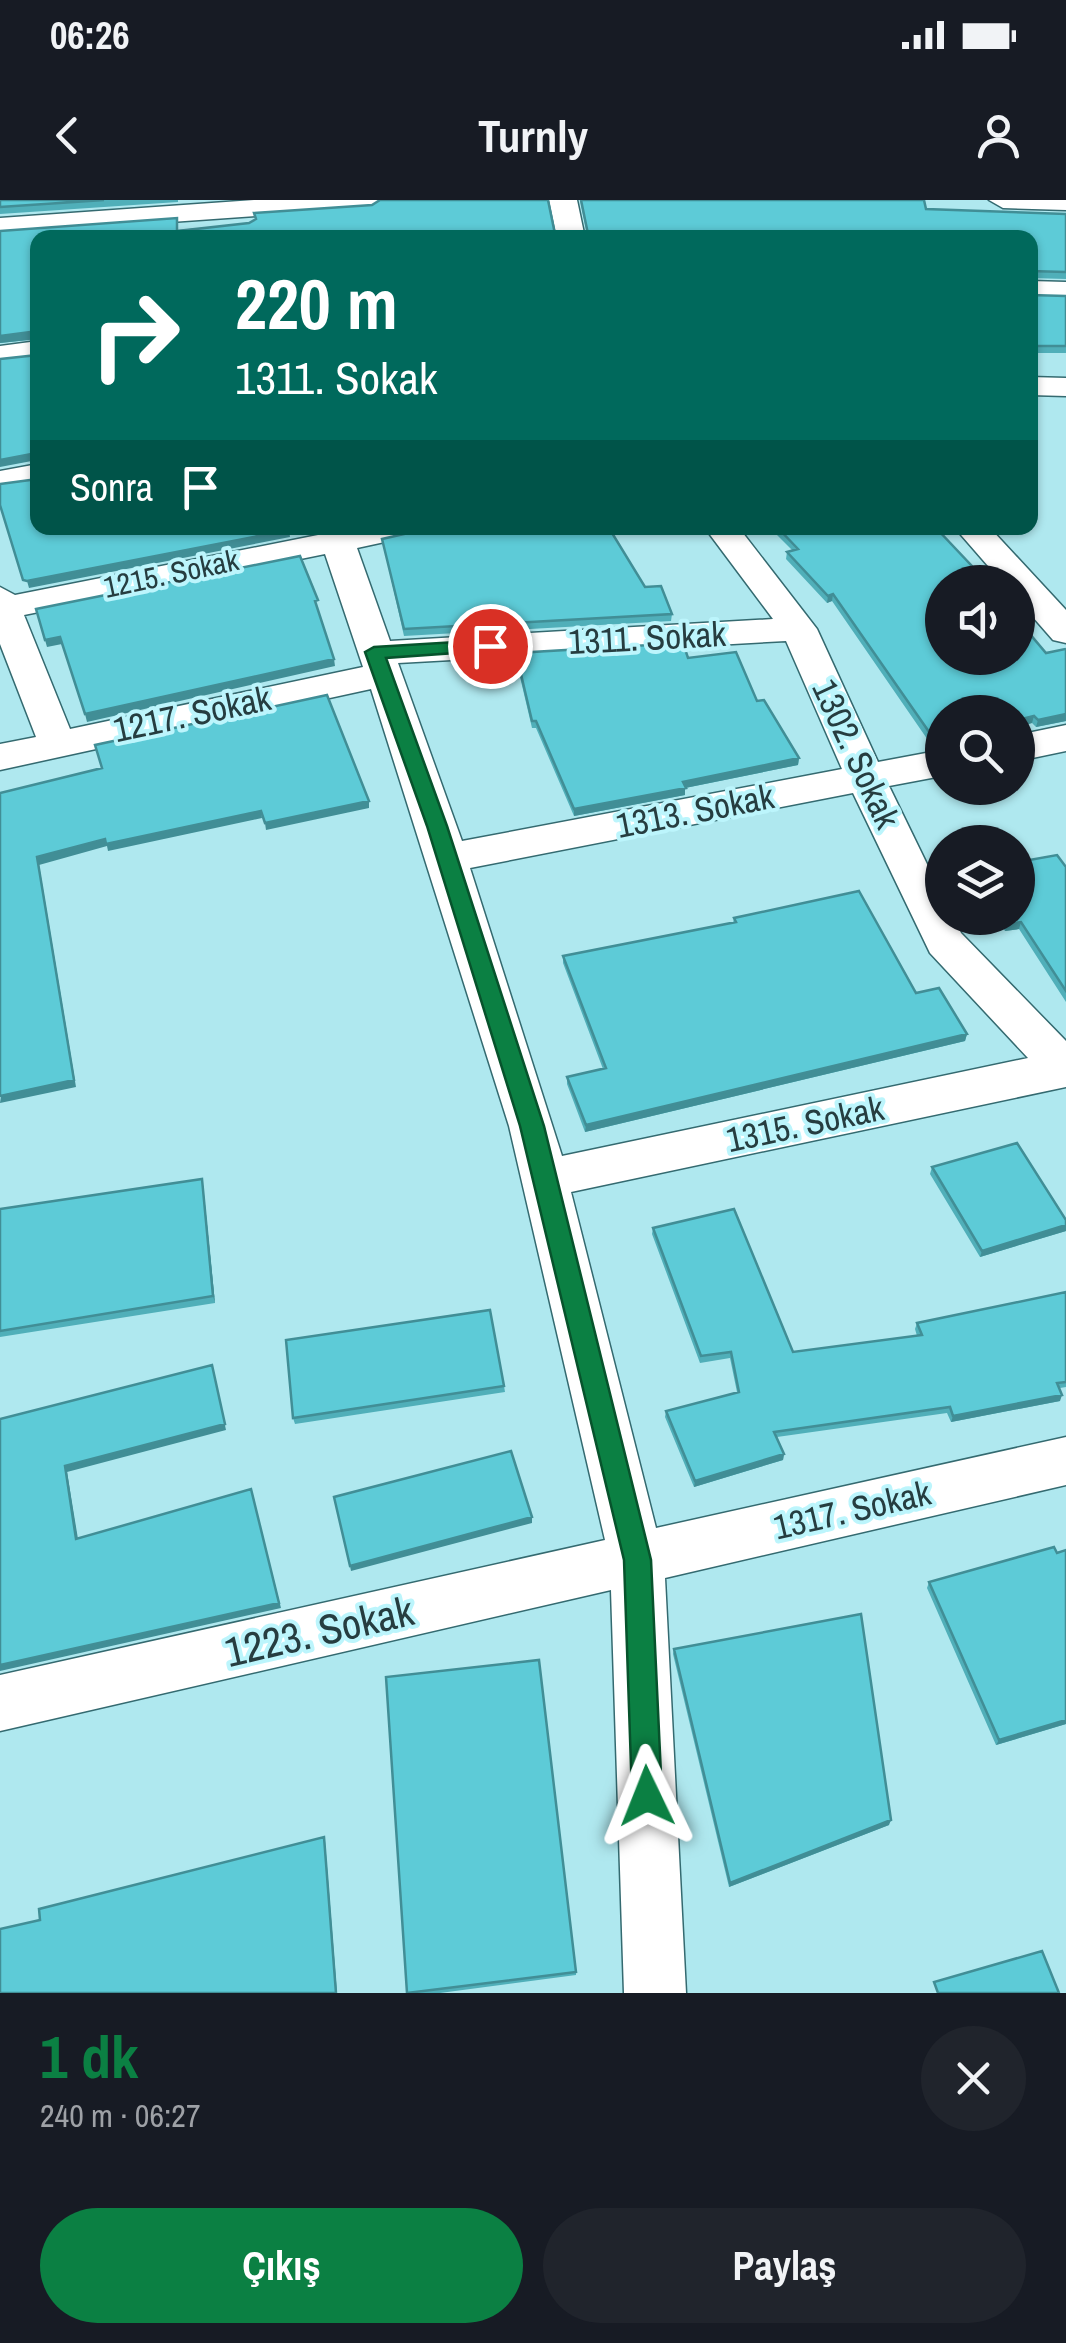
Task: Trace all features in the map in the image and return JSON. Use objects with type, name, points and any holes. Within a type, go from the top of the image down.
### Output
[{"type":"street","points":[[0,226],[223,216],[372,200]]},
{"type":"street","points":[[563,200],[569,230]]},
{"type":"street","points":[[1003,200],[1066,202]]},
{"type":"street","points":[[1038,290],[1066,291]]},
{"type":"street","points":[[0,355],[30,351]]},
{"type":"street","points":[[1038,386],[1066,387]]},
{"type":"street","points":[[0,481],[30,475]]},
{"type":"street","name":"1215. Sokak","points":[[5,622],[332,535]]},
{"type":"street","points":[[336,535],[447,858],[532,1126],[638,1560],[655,1993]]},
{"type":"street","name":"1302. Sokak","points":[[727,535],[800,629],[945,942],[1065,1069]]},
{"type":"street","points":[[978,535],[1066,632]]},
{"type":"street","points":[[5,622],[57,743]]},
{"type":"street","name":"1311. Sokak","points":[[379,663],[800,629]]},
{"type":"street","name":"1217. Sokak","points":[[0,757],[379,663]]},
{"type":"street","points":[[1035,744],[1066,738]]},
{"type":"street","name":"1313. Sokak","points":[[447,858],[925,766]]},
{"type":"street","name":"1315. Sokak","points":[[544,1179],[1065,1069]]},
{"type":"street","name":"1317. Sokak","points":[[638,1560],[1066,1461]]},
{"type":"street","name":"1223. Sokak","points":[[0,1703],[638,1560]]},
{"type":"building","points":[[0,200],[104,200],[0,207]]},
{"type":"building","points":[[380,200],[548,200],[554,230],[186,230],[249,223],[256,219],[254,213],[372,205]]},
{"type":"building","points":[[581,200],[924,200],[926,209],[1066,214],[1066,272],[1038,271],[1038,230],[587,230]]},
{"type":"building","points":[[177,218],[177,230],[30,230],[30,332],[0,336],[0,231]]},
{"type":"building","points":[[1038,295],[1066,296],[1066,346],[1038,346]]},
{"type":"building","points":[[30,356],[30,454],[0,460],[0,359]]},
{"type":"building","points":[[30,480],[30,535],[263,535],[27,581],[23,580],[0,505],[0,484]]},
{"type":"building","points":[[400,535],[613,535],[645,587],[661,586],[672,614],[404,629],[382,539]]},
{"type":"building","points":[[785,535],[943,535],[971,565],[925,565],[925,675],[1035,675],[1035,640],[1046,653],[1066,650],[1066,714],[1038,720],[1035,695],[925,695],[925,726],[833,594],[828,596],[787,552],[798,549]]},
{"type":"building","points":[[300,556],[318,600],[315,601],[334,659],[85,714],[60,637],[45,640],[36,609]]},
{"type":"building","points":[[683,643],[688,658],[736,652],[757,701],[764,700],[799,758],[683,782],[686,788],[574,809],[536,721],[532,721],[516,653]]},
{"type":"building","points":[[327,695],[369,801],[265,823],[261,811],[106,844],[105,839],[37,857],[74,1080],[0,1096],[0,793],[102,768],[95,745]]},
{"type":"building","points":[[1057,855],[1066,867],[1066,991],[1029,935],[1035,935],[1035,859]]},
{"type":"building","points":[[859,891],[916,993],[939,988],[967,1034],[586,1125],[567,1077],[606,1068],[563,956],[736,922],[734,918]]},
{"type":"building","points":[[1017,1143],[1066,1225],[982,1251],[932,1167]]},
{"type":"building","points":[[202,1179],[213,1296],[0,1331],[0,1209]]},
{"type":"building","points":[[734,1209],[793,1352],[922,1335],[917,1323],[1066,1292],[1066,1382],[1057,1383],[1062,1395],[953,1416],[950,1407],[774,1432],[784,1454],[695,1481],[666,1411],[739,1392],[731,1352],[701,1356],[653,1228]]},
{"type":"building","points":[[490,1310],[504,1386],[293,1418],[286,1340]]},
{"type":"building","points":[[212,1365],[225,1424],[65,1466],[76,1539],[251,1489],[279,1603],[0,1665],[0,1419]]},
{"type":"building","points":[[511,1451],[532,1517],[350,1566],[334,1497]]},
{"type":"building","points":[[1054,1547],[1057,1553],[1066,1550],[1066,1720],[999,1740],[929,1582]]},
{"type":"building","points":[[861,1614],[891,1820],[730,1883],[674,1649]]},
{"type":"building","points":[[539,1660],[576,1972],[407,1993],[386,1677]]},
{"type":"building","points":[[324,1837],[336,1993],[0,1993],[0,1929],[40,1920],[39,1909]]},
{"type":"building","points":[[1042,1951],[1059,1993],[938,1993],[934,1982]]},
{"type":"route","points":[[490,646],[374,652],[437,826],[532,1126],[638,1560],[647,1796]]}]
